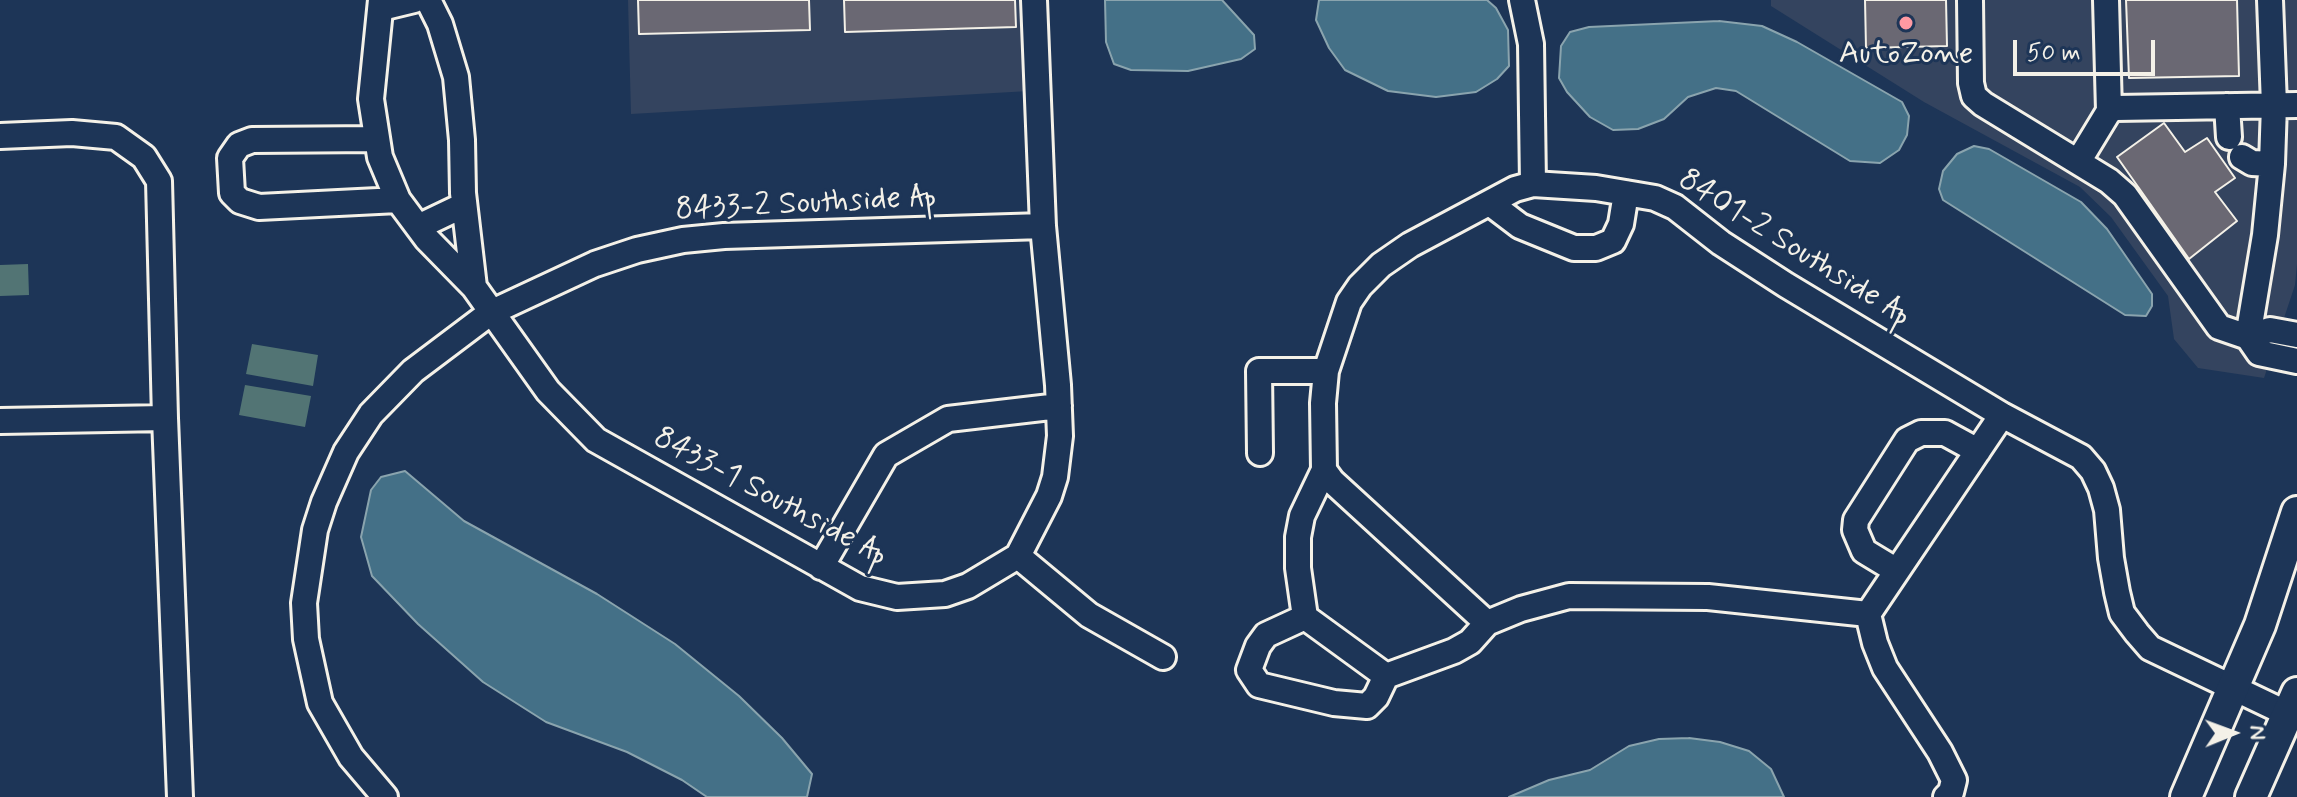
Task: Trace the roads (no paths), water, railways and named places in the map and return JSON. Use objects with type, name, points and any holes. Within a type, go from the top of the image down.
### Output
[{"type":"main road","points":[[2186,797],[2260,625],[2297,512]]},
{"type":"main road","points":[[2251,797],[2293,703]]},
{"type":"street","points":[[381,4],[414,0]]},
{"type":"street","name":"8433-1 Southside Ap","points":[[428,0],[440,24],[456,77],[464,205],[474,287]]},
{"type":"street","points":[[1034,0],[1043,226],[1059,406],[1059,459],[1037,521],[1018,556],[1089,615],[1163,657]]},
{"type":"street","points":[[1522,0],[1531,44],[1533,184]]},
{"type":"street","points":[[1970,0],[1971,83],[1974,96],[2109,181],[2125,195],[2219,327],[2248,337],[2259,353],[2297,361]]},
{"type":"street","points":[[2078,162],[2109,111],[2106,0]]},
{"type":"street","points":[[2248,337],[2265,235],[2272,164],[2291,105],[2270,0]]},
{"type":"street","name":"8433-1 Southside Ap","points":[[381,4],[371,90],[380,157],[398,200],[418,227],[474,287],[548,391],[596,440],[860,588],[897,597],[945,594],[968,586],[1018,556]]},
{"type":"street","points":[[2109,111],[2116,108],[2291,105]]},
{"type":"street","points":[[2227,106],[2235,147],[2252,163],[2272,164]]},
{"type":"street","points":[[0,136],[72,133],[116,137],[144,157],[159,181],[180,797]]},
{"type":"street","points":[[377,139],[252,140],[239,145],[230,158],[232,193],[240,201],[259,207],[398,200]]},
{"type":"street","name":"8401-2 Southside Ap","points":[[1305,617],[1298,568],[1298,537],[1302,516],[1324,470],[1326,371],[1349,302],[1381,265],[1410,245],[1515,189],[1533,184],[1596,188],[1655,198],[1675,207],[1721,243],[1786,285],[2002,415],[2081,457],[2093,471],[2101,488],[2122,613],[2137,633],[2150,648],[2233,688],[2293,703]]},
{"type":"street","points":[[1491,204],[1520,226],[1574,248],[1596,248],[1613,241],[1621,224],[1626,193]]},
{"type":"street","points":[[418,227],[464,205]]},
{"type":"street","name":"8433-2 Southside Ap","points":[[385,797],[351,757],[320,703],[306,639],[304,603],[309,557],[324,502],[346,452],[380,405],[413,371],[490,313],[595,264],[637,250],[683,240],[794,233],[1043,226]]},
{"type":"street","points":[[2248,337],[2270,330],[2297,335]]},
{"type":"street","points":[[1260,453],[1259,371],[1326,371]]},
{"type":"street","points":[[821,567],[886,455],[948,419],[1059,406]]},
{"type":"street","points":[[1946,797],[1954,780],[1940,752],[1885,668],[1868,614],[2002,415]]},
{"type":"street","points":[[0,421],[165,418]]},
{"type":"street","points":[[1897,571],[1864,551],[1855,530],[1856,520],[1907,440],[1921,433],[1945,433],[1978,451]]},
{"type":"street","points":[[1324,470],[1332,481],[1487,623]]},
{"type":"street","points":[[1386,676],[1305,617],[1266,635],[1249,670],[1259,685],[1334,703],[1367,706],[1386,676],[1454,651],[1470,642],[1487,623],[1521,609],[1569,596],[1708,597],[1868,614]]},
{"type":"place","name":"AutoZone","points":[[1906,23]]}]
